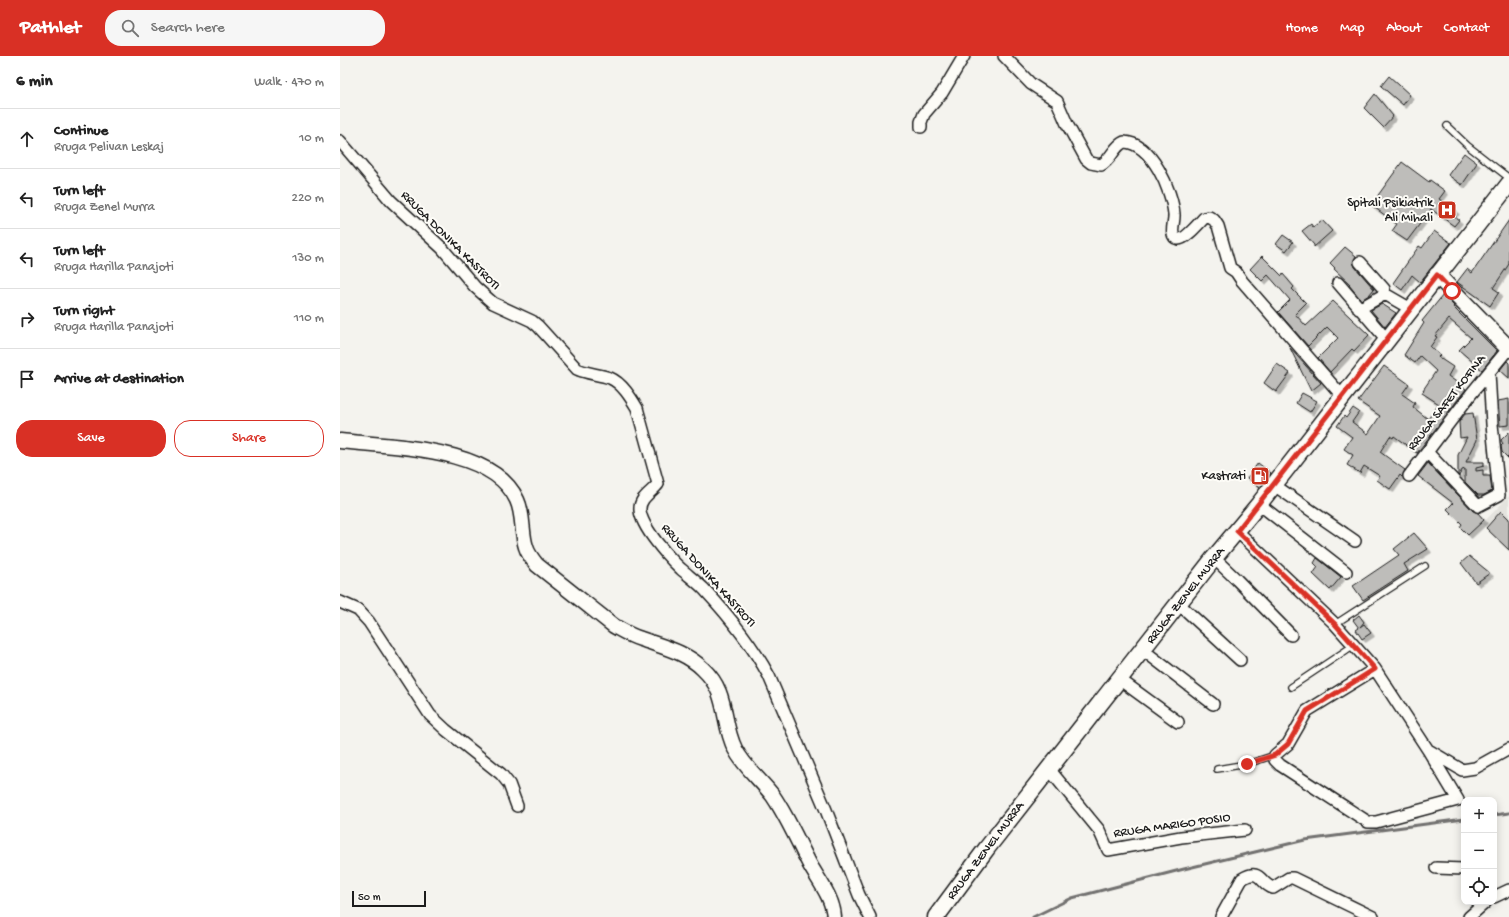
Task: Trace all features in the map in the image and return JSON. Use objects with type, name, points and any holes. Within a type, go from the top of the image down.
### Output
[{"type":"main road","name":"RRUGA ZENEL MURRA","points":[[936,917],[987,848],[1119,679],[1214,558],[1274,485],[1509,184]]},
{"type":"main road","points":[[1437,275],[1509,349]]},
{"type":"street","points":[[921,127],[924,114],[942,93],[964,56]]},
{"type":"street","points":[[1004,56],[1031,84],[1057,101],[1067,124],[1086,159],[1092,163],[1102,165],[1106,163],[1117,147],[1124,142],[1132,144],[1152,160],[1160,170],[1172,202],[1174,218],[1172,233],[1174,236],[1178,239],[1182,238],[1204,218],[1209,217],[1214,220],[1218,226],[1230,268],[1236,272],[1242,281],[1343,396]]},
{"type":"street","name":"RRUGA DONIKA KASTROTI","points":[[340,141],[391,201],[442,248],[465,277],[484,295],[502,308],[532,321],[577,370],[610,378],[616,382],[632,400],[637,408],[658,484],[640,503],[642,519],[649,531],[671,559],[703,588],[741,632],[761,660],[826,810],[859,894],[870,917]]},
{"type":"street","points":[[1360,262],[1384,289],[1385,294],[1411,310]]},
{"type":"street","points":[[1338,283],[1387,340]]},
{"type":"street","points":[[1359,309],[1385,294]]},
{"type":"street","name":"RRUGA SAFET KOFINA","points":[[1409,476],[1509,349]]},
{"type":"street","points":[[1427,452],[1478,506],[1499,495],[1489,373]]},
{"type":"street","points":[[340,441],[424,449],[465,458],[492,472],[511,489],[517,499],[521,510],[525,546],[529,555],[537,565],[614,626],[642,640],[678,652],[703,668],[719,689],[735,748],[786,816],[829,899],[834,915]]},
{"type":"street","points":[[1274,485],[1355,541]]},
{"type":"street","points":[[1259,504],[1346,572]]},
{"type":"street","points":[[1237,531],[1335,624],[1375,669],[1428,750],[1458,800],[1376,822],[1368,822],[1280,765],[1275,760],[1275,755],[1288,744],[1307,711],[1375,669]]},
{"type":"street","points":[[1214,558],[1238,580],[1291,635]]},
{"type":"street","points":[[340,602],[358,610],[369,622],[430,715],[501,774],[509,784],[517,806]]},
{"type":"street","points":[[1179,604],[1240,660]]},
{"type":"street","points":[[1143,650],[1213,704]]},
{"type":"street","points":[[1119,679],[1178,722]]},
{"type":"street","points":[[1428,750],[1462,770],[1475,768],[1509,749]]},
{"type":"street","name":"RRUGA MARIGO POSIO","points":[[1049,769],[1099,830],[1108,850],[1181,837],[1245,830]]},
{"type":"street","points":[[1436,868],[1461,869]]},
{"type":"street","points":[[1221,917],[1242,879],[1246,876],[1255,875],[1259,876],[1273,888],[1289,878],[1293,878],[1373,917]]},
{"type":"street","points":[[1497,896],[1509,890]]},
{"type":"street","points":[[1469,917],[1483,905]]},
{"type":"lane","points":[[1447,126],[1468,146],[1509,178]]},
{"type":"lane","points":[[1335,624],[1425,566]]},
{"type":"lane","points":[[1291,686],[1354,645]]},
{"type":"lane","points":[[1217,769],[1247,764],[1275,755]]},
{"type":"shaded area","points":[[1509,496],[1509,550],[1482,524]]},
{"type":"building","points":[[1389,76],[1410,95],[1403,105],[1381,86]]},
{"type":"building","points":[[1375,94],[1393,116],[1383,127],[1364,108]]},
{"type":"building","points":[[1464,153],[1477,163],[1462,185],[1448,175]]},
{"type":"building","points":[[1402,162],[1429,182],[1430,180],[1445,191],[1439,199],[1456,211],[1452,215],[1459,220],[1454,226],[1431,209],[1407,241],[1392,231],[1397,224],[1371,205]]},
{"type":"building","points":[[1322,220],[1332,231],[1314,247],[1302,231],[1311,224],[1313,227]]},
{"type":"building","points":[[1509,220],[1509,264],[1493,288],[1499,292],[1490,306],[1457,282],[1467,269],[1472,273]]},
{"type":"building","points":[[1434,231],[1451,243],[1420,282],[1412,275],[1402,290],[1393,283],[1419,246],[1422,248]]},
{"type":"building","points":[[1283,235],[1293,242],[1286,251],[1276,244]]},
{"type":"building","points":[[1345,247],[1356,256],[1353,262],[1355,267],[1374,289],[1369,295],[1361,300],[1349,285],[1350,284],[1334,269],[1335,268],[1330,263]]},
{"type":"building","points":[[1262,256],[1282,276],[1283,274],[1294,287],[1292,289],[1306,303],[1295,314],[1306,326],[1333,301],[1369,335],[1354,351],[1352,349],[1330,372],[1318,358],[1338,338],[1327,327],[1308,346],[1278,312],[1290,300],[1268,275],[1262,281],[1250,269]]},
{"type":"building","points":[[1443,295],[1497,351],[1482,370],[1459,350],[1471,338],[1449,319],[1435,336],[1437,337],[1430,347],[1440,355],[1438,357],[1453,367],[1448,376],[1466,389],[1417,453],[1394,436],[1393,438],[1390,436],[1380,452],[1405,470],[1402,477],[1400,475],[1390,489],[1377,480],[1380,476],[1364,466],[1360,473],[1347,465],[1353,455],[1344,449],[1352,437],[1337,426],[1344,416],[1346,418],[1353,408],[1359,412],[1352,422],[1368,434],[1380,416],[1358,401],[1384,366],[1409,384],[1402,394],[1415,403],[1413,407],[1428,419],[1439,404],[1422,393],[1436,371],[1420,356],[1415,363],[1404,355],[1424,323],[1422,321]]},
{"type":"building","points":[[1382,304],[1396,313],[1385,327],[1371,310]]},
{"type":"building","points":[[1290,348],[1321,383],[1311,391]]},
{"type":"building","points":[[1507,361],[1509,363],[1509,378],[1500,370]]},
{"type":"building","points":[[1277,364],[1290,373],[1276,392],[1264,383]]},
{"type":"building","points":[[1302,393],[1317,401],[1310,412],[1296,403]]},
{"type":"building","points":[[1509,399],[1509,425],[1500,426],[1498,401]]},
{"type":"building","points":[[1473,413],[1477,440],[1466,462],[1484,462],[1484,466],[1476,468],[1476,471],[1483,470],[1483,476],[1490,476],[1492,491],[1484,495],[1478,495],[1465,482],[1465,469],[1462,470],[1459,476],[1458,475],[1458,455],[1467,437],[1460,438],[1459,422],[1465,414]]},
{"type":"building","points":[[1509,432],[1509,459],[1502,452],[1501,446],[1503,444],[1501,440]]},
{"type":"building","name":"Kastrati","points":[[1258,463],[1271,473],[1260,488],[1247,478]]},
{"type":"building","points":[[1428,463],[1473,511],[1478,513],[1484,520],[1468,535],[1460,527],[1462,524],[1447,509],[1453,503],[1418,476]]},
{"type":"building","points":[[1501,511],[1509,519],[1509,550],[1486,528]]},
{"type":"building","points":[[1414,533],[1428,549],[1404,564],[1408,571],[1363,600],[1353,586],[1399,555],[1394,549]]},
{"type":"building","points":[[1469,556],[1490,573],[1476,583],[1461,563]]},
{"type":"building","points":[[1317,558],[1341,577],[1330,590],[1313,574],[1318,567],[1314,563]]},
{"type":"building","points":[[1359,615],[1364,622],[1360,627],[1364,624],[1371,633],[1362,639],[1356,630],[1359,628],[1353,620]]},
{"type":"waterway","points":[[1497,815],[1509,813]]},
{"type":"waterway","points":[[1033,917],[1072,898],[1305,840],[1461,819]]},
{"type":"place","name":"Spitali Psikiatrik Ali Mihali","points":[[1447,210]]},
{"type":"place","name":"Kastrati","points":[[1260,476]]},
{"type":"route","points":[[1247,764],[1275,755],[1279,750],[1288,744],[1307,711],[1375,669],[1335,624],[1237,531],[1437,275],[1452,291]]}]
